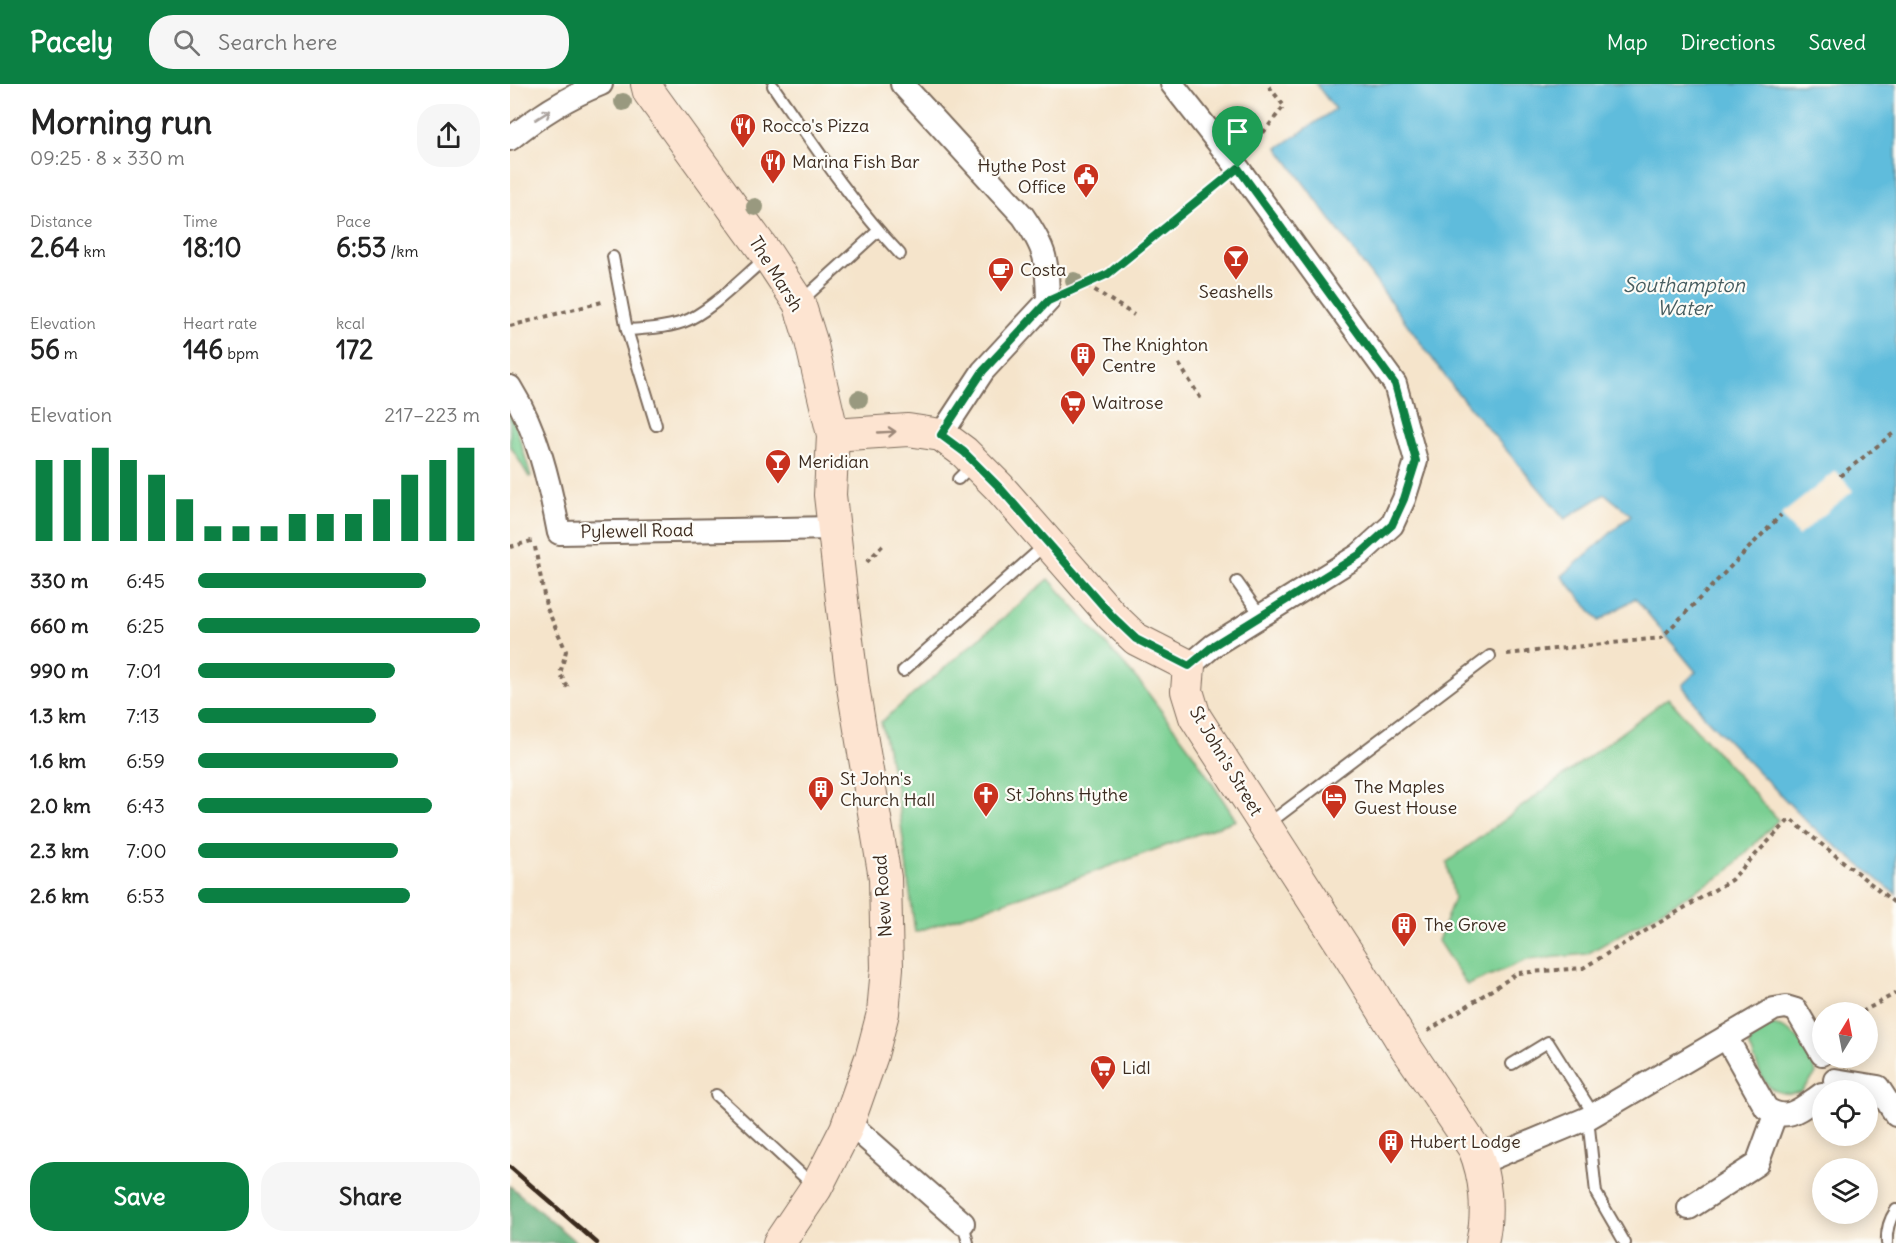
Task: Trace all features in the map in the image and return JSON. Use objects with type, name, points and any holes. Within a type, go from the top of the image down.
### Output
[{"type":"street","points":[[510,139],[577,93],[601,84]]},
{"type":"street","name":"The Marsh","points":[[647,84],[649,92],[768,256],[799,303],[811,341],[833,435],[830,495],[834,528]]},
{"type":"street","points":[[902,84],[1023,216],[1047,261],[1048,301],[983,371],[941,435]]},
{"type":"street","points":[[833,435],[908,430],[941,435],[966,471],[999,487],[1112,616],[1136,639],[1189,666],[1214,645],[1359,555],[1392,525],[1404,499],[1416,461],[1395,384],[1238,168],[1172,84]]},
{"type":"street","name":"Pylewell Road","points":[[510,387],[525,411],[543,461],[560,533],[834,528]]},
{"type":"street","name":"New Road","points":[[778,1243],[816,1188],[849,1124],[883,1013],[887,968],[885,878],[853,687],[834,528]]},
{"type":"street","name":"St John's Street","points":[[1189,666],[1187,691],[1195,717],[1405,1046],[1474,1148],[1480,1163],[1486,1197],[1482,1243]]},
{"type":"street","points":[[1480,1163],[1591,1117],[1774,1009],[1786,1007],[1796,1010],[1812,1036]]},
{"type":"street","points":[[1726,1037],[1766,1108],[1775,1115],[1788,1116],[1812,1100]]},
{"type":"street","points":[[1878,1087],[1896,1115]]},
{"type":"street","points":[[1689,1208],[1757,1164],[1775,1115]]},
{"type":"street","points":[[849,1124],[965,1233]]},
{"type":"lane","points":[[773,86],[842,187],[900,254]]},
{"type":"lane","points":[[799,303],[878,231]]},
{"type":"lane","points":[[627,330],[661,328],[686,321],[711,305],[768,256]]},
{"type":"lane","points":[[613,257],[627,330],[656,425]]},
{"type":"lane","points":[[903,671],[1047,542]]},
{"type":"lane","points":[[1237,582],[1261,616]]},
{"type":"lane","points":[[1266,826],[1490,656]]},
{"type":"lane","points":[[1512,1064],[1548,1042],[1591,1117],[1596,1193],[1625,1243]]},
{"type":"lane","points":[[716,1095],[816,1188]]},
{"type":"lane","points":[[1887,1243],[1886,1236],[1890,1220],[1896,1210]]},
{"type":"path","points":[[1048,301],[1108,274],[1238,168],[1284,106],[1267,84]]},
{"type":"path","points":[[1086,285],[1134,315]]},
{"type":"path","points":[[510,326],[620,297]]},
{"type":"path","points":[[1179,364],[1203,402]]},
{"type":"path","points":[[1840,476],[1896,431]]},
{"type":"path","points":[[1490,656],[1661,638],[1781,515]]},
{"type":"path","points":[[534,540],[546,606],[566,651],[560,674],[568,688]]},
{"type":"path","points":[[1405,1046],[1518,973],[1583,968],[1731,880],[1790,819],[1896,904]]},
{"type":"path","points":[[1878,1003],[1896,993]]},
{"type":"green space","points":[[510,407],[531,476],[529,477],[510,445]]},
{"type":"green space","points":[[1049,579],[1142,685],[1192,752],[1236,820],[1085,875],[915,932],[897,793],[881,722]]},
{"type":"green space","points":[[1668,698],[1778,820],[1726,873],[1587,954],[1527,960],[1467,985],[1438,941],[1454,898],[1447,862]]},
{"type":"green space","points":[[1768,1025],[1777,1026],[1793,1034],[1806,1048],[1816,1074],[1801,1092],[1779,1092],[1766,1082],[1749,1045],[1757,1031]]},
{"type":"green space","points":[[510,1186],[577,1243],[510,1243]]},
{"type":"water","name":"Southampton Water","points":[[1316,84],[1896,84],[1896,894],[1810,825],[1705,717],[1682,685],[1696,672],[1635,598],[1599,621],[1562,576],[1631,515],[1605,494],[1565,519],[1456,391],[1278,148],[1335,109]]},
{"type":"pier","points":[[1836,471],[1853,491],[1798,536],[1781,515]]},
{"type":"railway","points":[[510,1167],[597,1243]]},
{"type":"place","name":"Rocco's Pizza","points":[[743,149]]},
{"type":"place","name":"Marina Fish Bar","points":[[773,185]]},
{"type":"place","name":"Hythe Post Office","points":[[1086,199]]},
{"type":"place","name":"Seashells","points":[[1236,281]]},
{"type":"place","name":"Costa","points":[[1001,293]]},
{"type":"place","name":"The Knighton Centre","points":[[1083,378]]},
{"type":"place","name":"Waitrose","points":[[1073,426]]},
{"type":"place","name":"Meridian","points":[[778,485]]},
{"type":"place","name":"St John's Church Hall","points":[[821,812]]},
{"type":"place","name":"St Johns Hythe","points":[[986,818]]},
{"type":"place","name":"The Maples Guest House","points":[[1334,820]]},
{"type":"place","name":"The Grove","points":[[1404,948]]},
{"type":"place","name":"Lidl","points":[[1103,1091]]},
{"type":"place","name":"Hubert Lodge","points":[[1391,1165]]},
{"type":"route","points":[[1238,168],[1395,384],[1416,461],[1404,499],[1392,525],[1359,555],[1214,645],[1189,666],[1136,639],[1112,616],[999,487],[964,452],[941,435],[983,371],[1048,301],[1108,274],[1238,168]]}]
